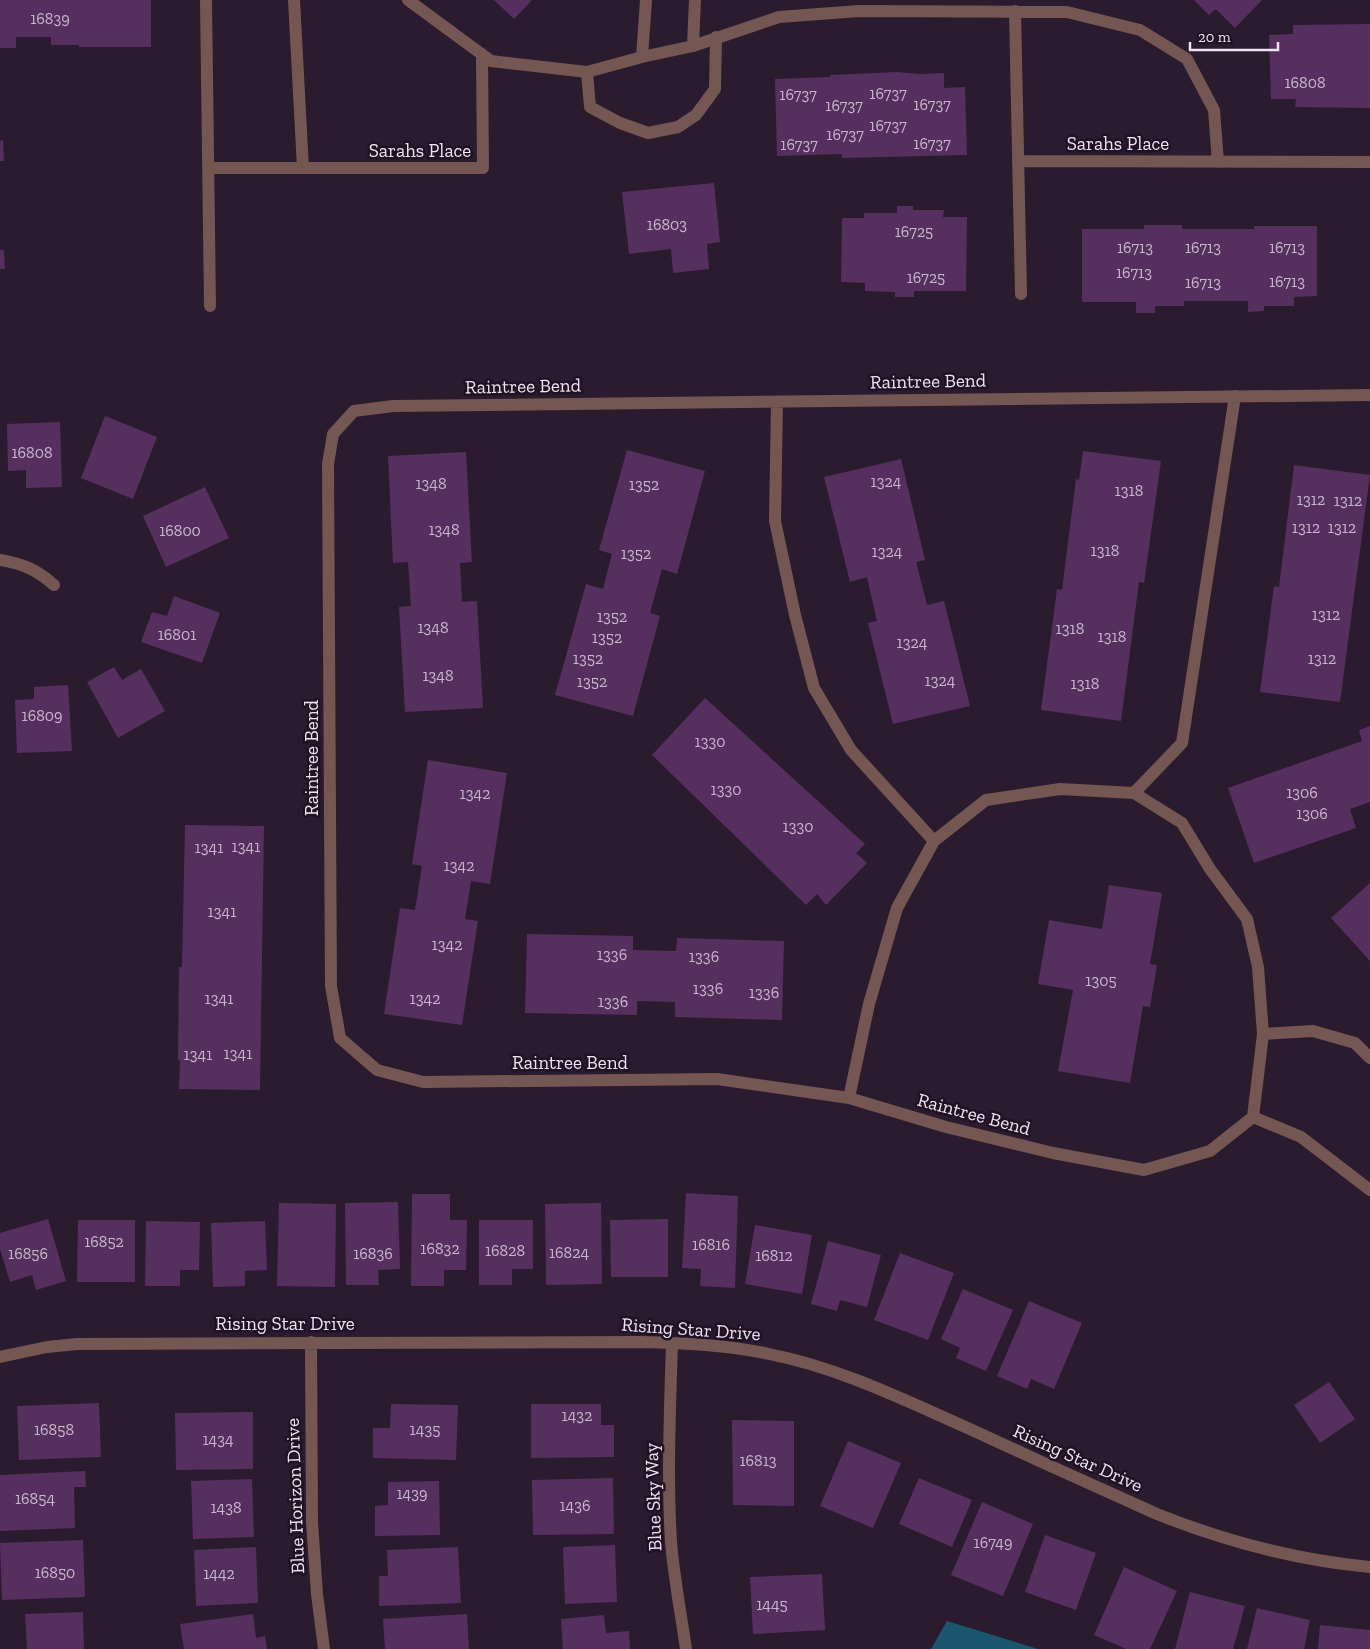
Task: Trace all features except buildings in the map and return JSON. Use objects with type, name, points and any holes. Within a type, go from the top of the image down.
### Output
[{"type":"street","points":[[206,0],[210,306]]},
{"type":"street","points":[[294,0],[303,168]]},
{"type":"street","points":[[408,0],[490,61],[588,72],[692,46],[779,17],[859,11],[1067,12],[1140,30],[1188,59],[1214,110],[1218,162]]},
{"type":"street","points":[[642,57],[646,0]]},
{"type":"street","points":[[692,46],[695,0]]},
{"type":"street","points":[[1015,11],[1021,294]]},
{"type":"street","points":[[588,72],[590,107],[620,123],[648,134],[678,127],[696,115],[715,89],[716,38]]},
{"type":"street","name":"Sarahs Place","points":[[208,168],[483,168],[482,54]]},
{"type":"street","name":"Sarahs Place","points":[[1018,161],[1370,162]]},
{"type":"street","name":"Raintree Bend","points":[[1253,1117],[1210,1151],[1144,1170],[1053,1153],[946,1128],[849,1098],[717,1080],[423,1082],[377,1070],[340,1038],[331,986],[328,464],[333,434],[354,411],[393,406],[1370,395]]},
{"type":"street","points":[[1134,793],[1182,743],[1235,396]]},
{"type":"street","points":[[777,402],[775,521],[814,688],[851,750],[934,841]]},
{"type":"street","points":[[0,560],[23,564],[40,573],[54,585]]},
{"type":"street","points":[[849,1098],[869,1004],[897,908],[934,841],[986,800],[1060,789],[1134,793],[1182,823],[1210,869],[1247,920],[1258,968],[1262,1034],[1253,1117],[1301,1137],[1370,1190]]},
{"type":"street","points":[[1262,1034],[1313,1032],[1355,1043],[1370,1058]]},
{"type":"street","name":"Rising Star Drive","points":[[0,1357],[47,1347],[77,1344],[311,1342],[672,1343],[735,1348],[770,1354],[836,1372],[892,1394],[1195,1529],[1266,1550],[1327,1562],[1370,1567]]},
{"type":"street","name":"Blue Horizon Drive","points":[[311,1342],[312,1522],[317,1594],[324,1649]]},
{"type":"street","name":"Blue Sky Way","points":[[672,1343],[669,1454],[670,1515],[674,1573],[686,1649]]},
{"type":"water","points":[[947,1621],[1038,1649],[931,1649]]}]
